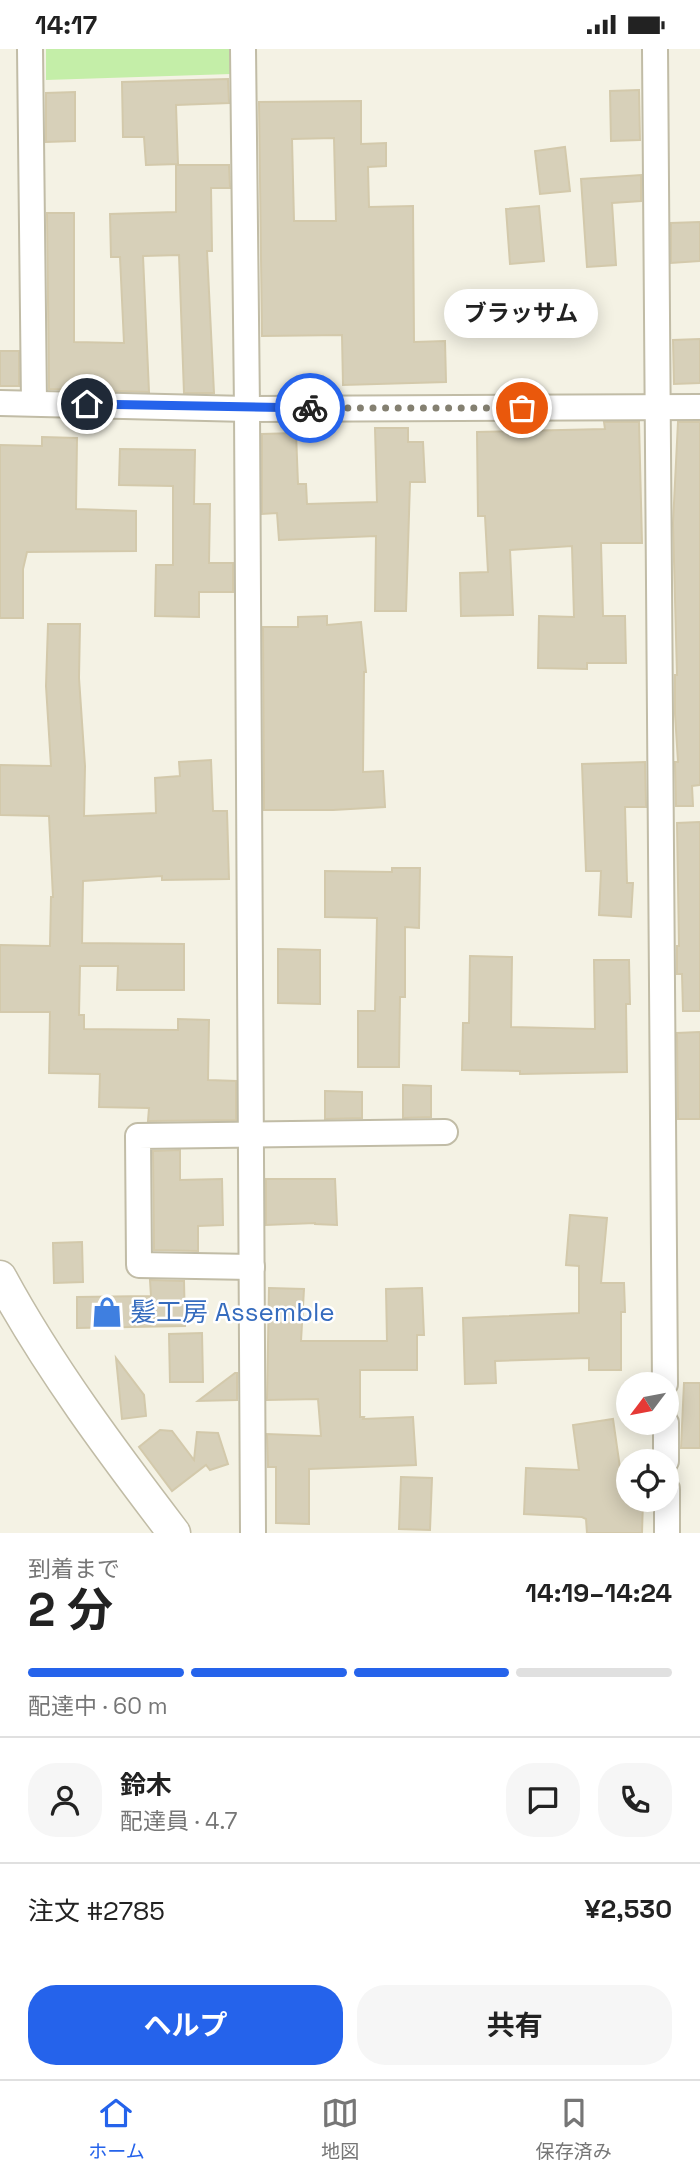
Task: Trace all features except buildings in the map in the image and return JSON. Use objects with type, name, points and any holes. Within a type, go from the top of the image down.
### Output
[{"type":"street","points":[[30,49],[34,403]]},
{"type":"street","points":[[243,49],[253,1533]]},
{"type":"street","points":[[655,49],[665,1372]]},
{"type":"street","points":[[0,403],[247,409],[700,407]]},
{"type":"street","points":[[252,1267],[139,1265],[138,1136],[445,1132]]},
{"type":"street","points":[[0,1277],[52,1361],[120,1461],[174,1533]]},
{"type":"street","points":[[667,1512],[667,1533]]},
{"type":"green space","points":[[46,49],[231,49],[231,74],[46,80]]},
{"type":"way so far","points":[[310,408],[522,408]]},
{"type":"place","name":"ブラッサム","points":[[522,408]]},
{"type":"place","name":"髪工房 Assemble","points":[[107,1312]]},
{"type":"route","points":[[87,404],[247,409],[310,408]]}]
